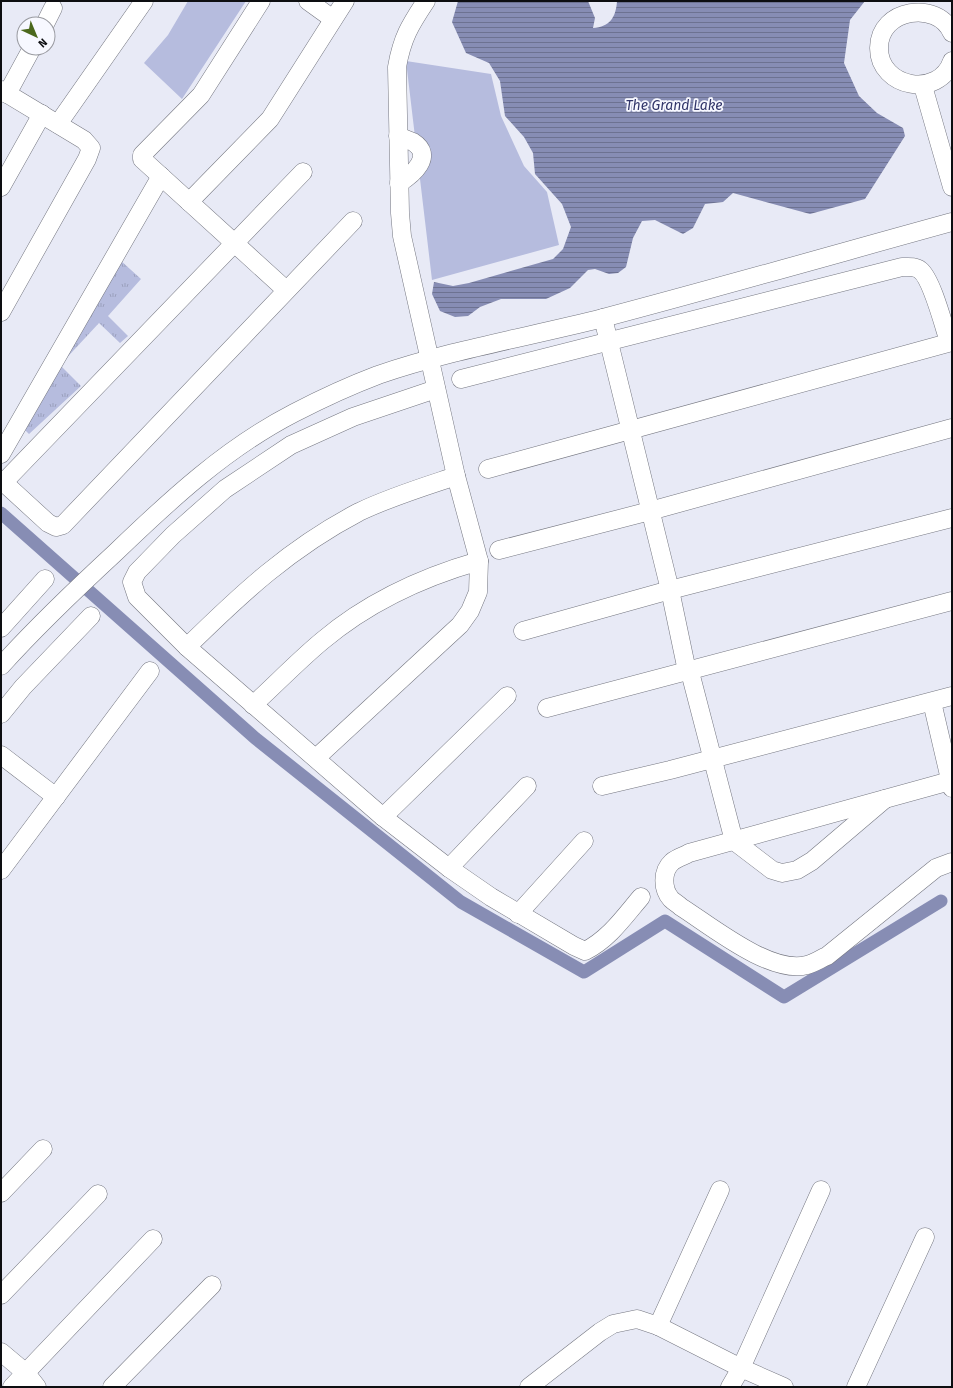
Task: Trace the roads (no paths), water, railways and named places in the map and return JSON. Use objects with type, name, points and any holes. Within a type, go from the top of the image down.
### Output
[{"type":"street","points":[[58,124],[144,1]]},
{"type":"street","points":[[261,1],[201,95],[142,153],[142,159],[286,290]]},
{"type":"street","points":[[308,1],[333,19]]},
{"type":"street","points":[[189,202],[270,119],[345,1]]},
{"type":"street","points":[[316,758],[460,625],[470,611],[478,592],[479,561],[456,476],[402,236],[399,183],[397,67],[401,45],[409,26],[426,1]]},
{"type":"street","points":[[49,16],[53,8]]},
{"type":"street","points":[[951,30],[942,19],[932,12],[919,9],[898,8],[881,36],[879,48],[881,60],[887,71],[896,79],[907,84],[923,86],[943,75],[952,61]]},
{"type":"street","points":[[1,312],[91,148],[84,140],[4,92],[27,56]]},
{"type":"street","points":[[923,86],[952,187]]},
{"type":"street","points":[[1,187],[42,114]]},
{"type":"street","points":[[302,172],[2,481],[48,523],[56,527],[63,525],[286,290],[353,222]]},
{"type":"street","points":[[1,454],[161,176]]},
{"type":"street","points":[[1,666],[38,626],[165,504],[196,478],[225,456],[285,418],[343,390],[371,378],[430,360],[603,318],[952,222]]},
{"type":"street","points":[[461,379],[608,343],[902,267],[912,267],[920,270],[932,289],[951,342],[488,469]]},
{"type":"street","points":[[603,318],[670,590],[686,671],[692,676],[734,841],[772,870],[782,873],[797,870],[812,861],[885,799]]},
{"type":"street","points":[[436,389],[353,417],[290,445],[225,489],[173,535],[142,567],[132,582],[137,598],[187,647],[383,817],[450,868],[518,914],[585,951],[598,945],[641,897]]},
{"type":"street","points":[[499,550],[650,511],[952,428]]},
{"type":"street","points":[[187,647],[270,569],[295,550],[360,512],[400,494],[456,476]]},
{"type":"street","points":[[523,631],[670,590],[952,518]]},
{"type":"street","points":[[253,705],[322,640],[350,620],[378,603],[415,584],[451,569],[479,561]]},
{"type":"street","points":[[1,628],[45,579]]},
{"type":"street","points":[[548,708],[952,601]]},
{"type":"street","points":[[1,714],[23,687],[91,616]]},
{"type":"street","points":[[1,870],[150,671]]},
{"type":"street","points":[[383,817],[507,696]]},
{"type":"street","points":[[602,786],[713,759],[952,696]]},
{"type":"street","points":[[932,702],[951,785],[885,799],[689,853],[673,861],[665,876],[665,888],[671,899],[762,959],[787,966],[806,965],[827,956],[936,868],[952,862]]},
{"type":"street","points":[[1,756],[56,797]]},
{"type":"street","points":[[450,868],[527,786]]},
{"type":"street","points":[[518,914],[584,841]]},
{"type":"street","points":[[1,1193],[43,1149]]},
{"type":"street","points":[[658,1326],[720,1190]]},
{"type":"street","points":[[730,1387],[741,1368],[821,1190]]},
{"type":"street","points":[[1,1295],[98,1194]]},
{"type":"street","points":[[856,1387],[925,1237]]},
{"type":"street","points":[[12,1387],[153,1239]]},
{"type":"street","points":[[112,1387],[212,1286]]},
{"type":"street","points":[[529,1387],[600,1332],[613,1324],[637,1319],[658,1326],[741,1368],[784,1387]]},
{"type":"street","points":[[1,1352],[26,1373],[37,1387]]},
{"type":"water","name":"The Grand Lake","points":[[458,1],[588,1],[595,18],[593,28],[604,26],[611,20],[615,12],[617,1],[865,1],[850,20],[844,63],[859,96],[877,113],[903,128],[905,136],[865,199],[810,214],[733,193],[723,202],[705,204],[693,228],[683,234],[655,220],[642,221],[633,238],[626,267],[618,273],[609,274],[595,269],[588,270],[570,288],[546,299],[501,299],[480,307],[468,316],[455,317],[440,311],[432,294],[434,282],[453,286],[469,283],[553,259],[563,249],[571,227],[562,204],[535,174],[533,153],[524,137],[505,116],[500,81],[489,63],[466,53],[452,22]]},
{"type":"waterway","points":[[1,513],[255,738],[461,902],[584,972],[665,921],[784,997],[941,901]]}]
